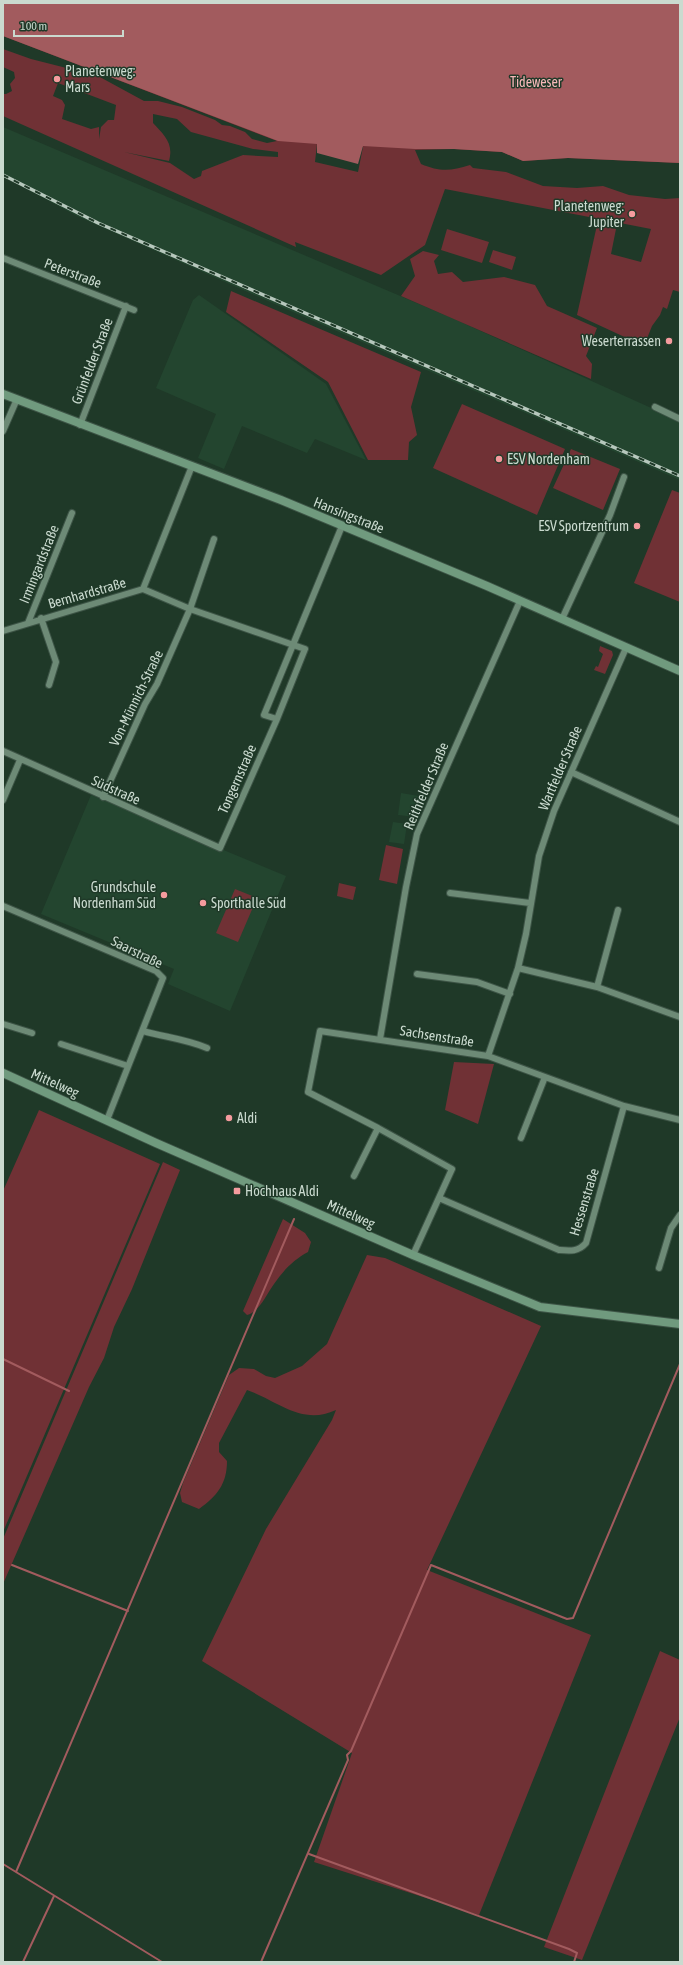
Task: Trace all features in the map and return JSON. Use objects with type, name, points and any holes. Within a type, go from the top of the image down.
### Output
[{"type":"street","name":"Peterstraße","points":[[3,258],[134,310]]},
{"type":"street","name":"Grünfelder Straße","points":[[80,425],[126,306]]},
{"type":"street","name":"Hansingstraße","points":[[3,394],[80,425],[281,500],[520,600],[680,671]]},
{"type":"street","points":[[3,431],[16,399]]},
{"type":"street","points":[[655,407],[680,419]]},
{"type":"street","name":"Bernhardstraße","points":[[3,631],[41,618],[143,589],[192,466]]},
{"type":"street","points":[[562,619],[610,515],[624,477]]},
{"type":"street","name":"Irmingardstraße","points":[[28,623],[72,514]]},
{"type":"street","points":[[277,719],[264,715],[342,526]]},
{"type":"street","name":"Von-Münnich-Straße","points":[[103,797],[145,704],[157,684],[190,609],[214,540]]},
{"type":"street","points":[[143,589],[190,609],[292,645]]},
{"type":"street","name":"Reithfelder Straße","points":[[380,1039],[406,887],[417,834],[520,600]]},
{"type":"street","points":[[41,618],[56,662],[49,685]]},
{"type":"street","name":"Tongernstraße","points":[[220,848],[277,719],[305,648],[292,645]]},
{"type":"street","name":"Wartfelder Straße","points":[[488,1056],[518,968],[526,934],[539,856],[554,811],[626,648]]},
{"type":"street","name":"Südstraße","points":[[3,751],[20,760],[220,848]]},
{"type":"street","points":[[3,800],[20,760]]},
{"type":"street","points":[[571,772],[680,822]]},
{"type":"street","points":[[450,893],[530,903]]},
{"type":"street","name":"Saarstraße","points":[[3,906],[156,971],[163,978],[107,1120]]},
{"type":"street","points":[[597,987],[618,910]]},
{"type":"street","points":[[518,968],[597,987],[679,1015]]},
{"type":"street","points":[[417,974],[477,982],[510,994]]},
{"type":"street","points":[[3,1024],[32,1033]]},
{"type":"street","points":[[143,1031],[167,1038],[191,1042],[206,1048]]},
{"type":"street","name":"Sachsenstraße","points":[[413,1255],[452,1169],[378,1128],[308,1092],[320,1031],[488,1056],[624,1106],[680,1120]]},
{"type":"street","points":[[61,1044],[128,1066]]},
{"type":"street","name":"Mittelweg","points":[[3,1073],[413,1255],[540,1307],[680,1324]]},
{"type":"street","points":[[521,1138],[545,1077]]},
{"type":"street","name":"Hessenstraße","points":[[439,1198],[559,1250],[580,1250],[586,1243],[624,1106]]},
{"type":"street","points":[[354,1176],[378,1128]]},
{"type":"street","points":[[659,1268],[671,1228],[680,1215]]},
{"type":"shaded area","name":"Tideweser","points":[[3,3],[680,3],[680,163],[568,158],[523,161],[502,152],[363,146],[358,164],[317,153],[317,144],[278,141],[3,36]]},
{"type":"shaded area","points":[[3,127],[452,318],[680,421],[680,480],[286,309],[77,216],[3,176]]},
{"type":"shaded area","points":[[199,295],[326,384],[366,460],[315,439],[307,453],[242,426],[224,469],[198,458],[216,414],[156,388],[193,300]]},
{"type":"shaded area","points":[[401,793],[419,796],[416,817],[398,815]]},
{"type":"shaded area","name":"Grundschule Nordenham Süd","points":[[91,795],[286,876],[230,1011],[168,984],[174,969],[41,914]]},
{"type":"shaded area","points":[[393,822],[407,824],[404,844],[389,842]]},
{"type":"green space","name":"Tideweser","points":[[3,3],[680,3],[680,163],[568,158],[523,161],[502,152],[454,149],[415,150],[421,164],[434,168],[446,170],[470,165],[473,168],[506,172],[543,186],[577,188],[603,186],[629,195],[665,199],[680,198],[680,292],[673,290],[667,309],[663,307],[660,315],[652,326],[644,346],[577,315],[597,225],[616,229],[611,254],[641,262],[651,229],[445,189],[425,245],[381,275],[295,242],[296,247],[3,116],[3,94],[12,91],[10,84],[15,78],[14,72],[3,67],[3,49],[31,59],[98,76],[144,101],[158,101],[182,107],[215,120],[222,125],[230,126],[245,132],[252,139],[267,143],[277,141],[3,36]],"holes":[[[58,83],[116,105],[114,120],[108,120],[101,127],[99,139],[99,127],[91,129],[62,119],[65,105],[62,100],[53,96]],[[153,114],[177,119],[191,132],[253,149],[278,152],[278,157],[243,155],[202,171],[201,176],[194,179],[170,163],[124,152],[169,161],[169,144],[153,123]],[[317,144],[363,147],[358,172],[315,162]]]},
{"type":"green space","points":[[447,229],[489,242],[482,263],[441,250]]},
{"type":"green space","points":[[493,250],[516,257],[512,270],[489,262]]},
{"type":"green space","points":[[423,251],[439,255],[434,261],[438,274],[452,272],[463,282],[504,277],[535,285],[547,306],[597,328],[586,356],[592,364],[591,379],[401,296],[415,276],[410,259]]},
{"type":"green space","points":[[231,291],[421,372],[411,407],[417,435],[409,442],[408,460],[368,460],[328,382],[226,312]]},
{"type":"green space","name":"ESV Nordenham","points":[[462,404],[565,449],[537,515],[433,468]]},
{"type":"green space","points":[[571,449],[620,469],[603,510],[553,488]]},
{"type":"green space","points":[[672,490],[680,493],[680,602],[634,583]]},
{"type":"green space","points":[[600,646],[612,651],[613,655],[605,674],[594,670],[596,666],[598,667],[603,654],[599,651]]},
{"type":"green space","points":[[386,845],[403,849],[397,884],[379,880]]},
{"type":"green space","points":[[339,883],[356,887],[353,900],[337,896]]},
{"type":"green space","points":[[235,889],[257,898],[238,942],[216,933]]},
{"type":"green space","points":[[454,1062],[494,1064],[478,1124],[445,1110]]},
{"type":"green space","points":[[39,1110],[160,1164],[3,1532],[3,1191]]},
{"type":"green space","points":[[163,1162],[180,1170],[132,1289],[114,1327],[104,1358],[89,1387],[3,1584],[3,1539]]},
{"type":"green space","points":[[283,1219],[305,1233],[311,1242],[308,1252],[285,1270],[256,1310],[247,1315],[243,1311]]},
{"type":"green space","points":[[367,1255],[385,1258],[541,1326],[427,1570],[591,1635],[479,1915],[314,1862],[352,1753],[202,1661],[266,1529],[332,1420],[336,1410],[324,1414],[301,1414],[247,1390],[219,1443],[219,1452],[227,1461],[227,1469],[220,1489],[199,1509],[182,1502],[180,1493],[183,1483],[229,1375],[239,1368],[254,1369],[266,1376],[275,1378],[302,1366],[327,1344]]},
{"type":"green space","points":[[660,1651],[680,1660],[680,1717],[582,1960],[544,1947]]},
{"type":"waterway","points":[[16,1872],[294,1219]]},
{"type":"waterway","points":[[3,1359],[69,1391]]},
{"type":"waterway","points":[[261,1962],[348,1760],[347,1755],[351,1751],[431,1565],[567,1619],[573,1618],[680,1364]]},
{"type":"waterway","points":[[12,1565],[128,1611]]},
{"type":"waterway","points":[[309,1854],[569,1949],[577,1953],[574,1962]]},
{"type":"waterway","points":[[3,1864],[162,1962]]},
{"type":"waterway","points":[[23,1962],[54,1896]]},
{"type":"railway","points":[[3,175],[98,223],[680,476]]},
{"type":"place","name":"Planetenweg: Mars","points":[[57,79]]},
{"type":"place","name":"Planetenweg: Jupiter","points":[[632,214]]},
{"type":"place","name":"Weserterrassen","points":[[669,341]]},
{"type":"place","name":"ESV Nordenham","points":[[499,459]]},
{"type":"place","name":"ESV Sportzentrum","points":[[637,526]]},
{"type":"place","name":"Grundschule Nordenham Süd","points":[[164,895]]},
{"type":"place","name":"Sporthalle Süd","points":[[203,903]]},
{"type":"place","name":"Aldi","points":[[229,1118]]},
{"type":"place","name":"Hochhaus Aldi","points":[[237,1191]]}]
